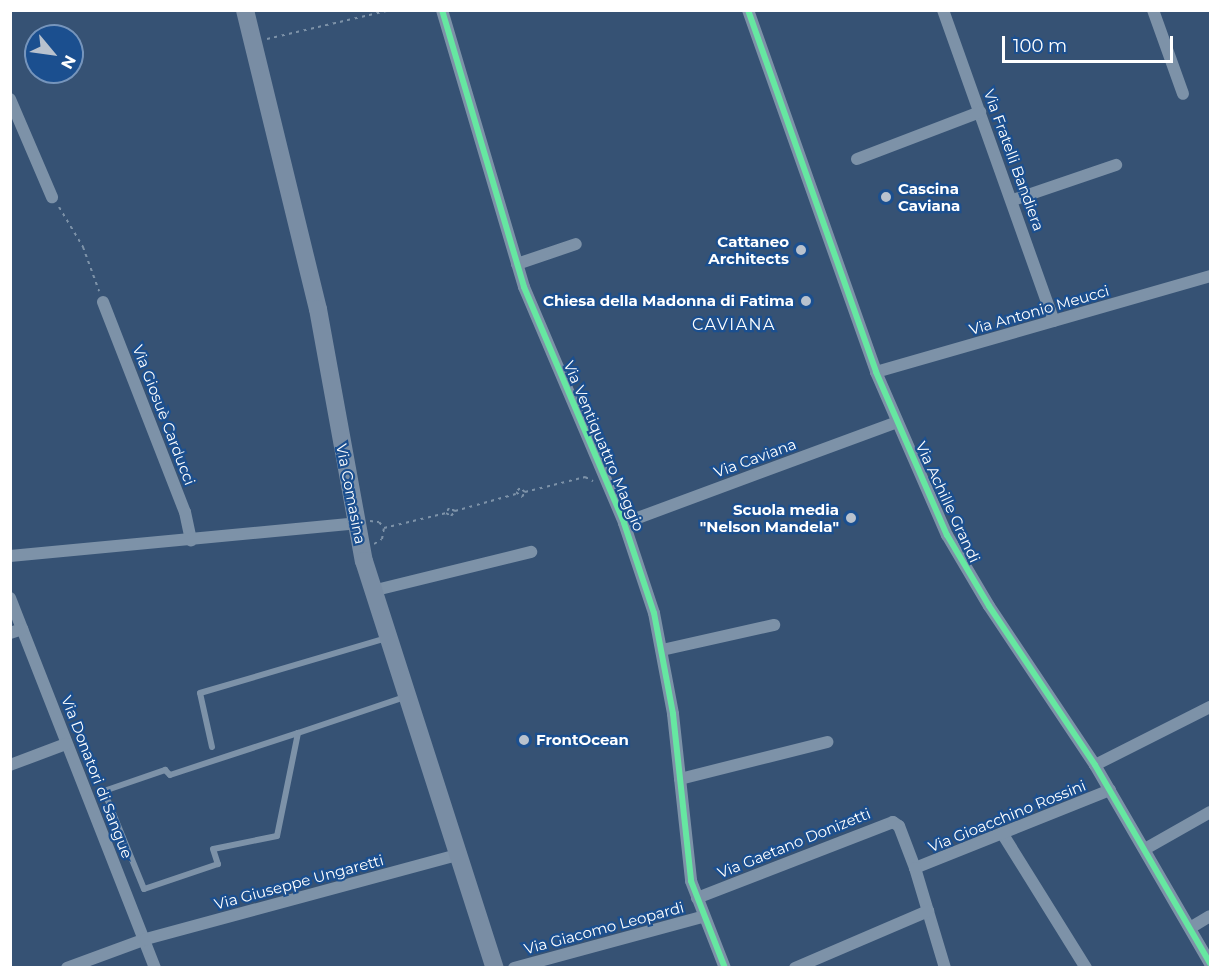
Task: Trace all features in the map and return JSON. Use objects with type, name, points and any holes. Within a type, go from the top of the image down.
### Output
[{"type":"street","name":"Via Comasina","points":[[245,10],[318,309],[363,528],[372,591],[461,854],[495,968]]},
{"type":"street","name":"Via Ventiquattro Maggio","points":[[442,10],[517,264],[624,522],[654,613],[662,650],[680,779],[691,881],[702,917],[725,968]]},
{"type":"street","name":"Via Achille Grandi","points":[[747,10],[876,372],[897,422],[968,572],[1095,765],[1210,963]]},
{"type":"street","name":"Via Fratelli Bandiera","points":[[943,10],[1013,200],[1054,321]]},
{"type":"street","points":[[1153,10],[1183,94]]},
{"type":"street","points":[[10,99],[52,197]]},
{"type":"street","points":[[857,159],[980,112]]},
{"type":"street","points":[[1013,200],[1116,165]]},
{"type":"street","points":[[517,264],[576,244]]},
{"type":"street","name":"Via Antonio Meucci","points":[[876,372],[1210,276]]},
{"type":"street","name":"Via Giosuè Carducci","points":[[103,302],[185,512],[191,540]]},
{"type":"street","name":"Via Caviana","points":[[624,522],[897,422]]},
{"type":"street","points":[[10,556],[363,528]]},
{"type":"street","points":[[372,591],[531,552]]},
{"type":"street","name":"Via Donatori di Sangue","points":[[10,598],[16,631],[66,744],[146,939],[155,968]]},
{"type":"street","points":[[662,650],[774,625]]},
{"type":"street","points":[[1095,765],[1210,707]]},
{"type":"street","points":[[680,779],[827,742]]},
{"type":"street","points":[[10,765],[66,744]]},
{"type":"street","name":"Via Gioacchino Rossini","points":[[915,868],[1110,790]]},
{"type":"street","points":[[1145,849],[1210,812]]},
{"type":"street","name":"Via Gaetano Donizetti","points":[[697,898],[889,822],[900,830],[915,868]]},
{"type":"street","points":[[1002,833],[1086,968]]},
{"type":"street","name":"Via Giuseppe Ungaretti","points":[[67,968],[146,939],[461,854]]},
{"type":"street","points":[[915,868],[945,968]]},
{"type":"street","points":[[795,968],[927,912]]},
{"type":"street","points":[[1190,928],[1210,916]]},
{"type":"street","name":"Via Giacomo Leopardi","points":[[514,968],[702,917]]},
{"type":"lane","points":[[212,747],[200,693],[388,638]]},
{"type":"lane","points":[[298,733],[277,836],[213,849],[218,864],[144,889],[104,791],[165,770],[170,775],[409,696]]},
{"type":"path","points":[[253,42],[391,10]]},
{"type":"path","points":[[52,197],[83,247],[103,302]]},
{"type":"path","points":[[516,494],[522,497],[525,492],[585,477],[600,483],[607,480]]},
{"type":"path","points":[[384,528],[446,513],[451,516],[454,511],[516,494],[520,488],[525,492]]},
{"type":"path","points":[[446,513],[449,508],[454,511]]},
{"type":"path","points":[[363,528],[367,521],[379,522],[384,528]]},
{"type":"path","points":[[372,544],[382,539],[384,528]]},
{"type":"cycle path","points":[[442,10],[524,287],[624,523],[654,613],[673,714],[691,881],[725,968]]},
{"type":"cycle path","points":[[748,10],[876,372],[947,535],[989,606],[1095,765],[1210,963]]},
{"type":"place","name":"Cascina Caviana","points":[[886,197]]},
{"type":"place","name":"Cattaneo Architects","points":[[801,250]]},
{"type":"place","name":"Chiesa della Madonna di Fatima","points":[[806,301]]},
{"type":"place","name":"Scuola media \"Nelson Mandela\"","points":[[851,518]]},
{"type":"place","name":"FrontOcean","points":[[524,740]]},
{"type":"district","name":"CAVIANA","points":[[734,325]]}]
